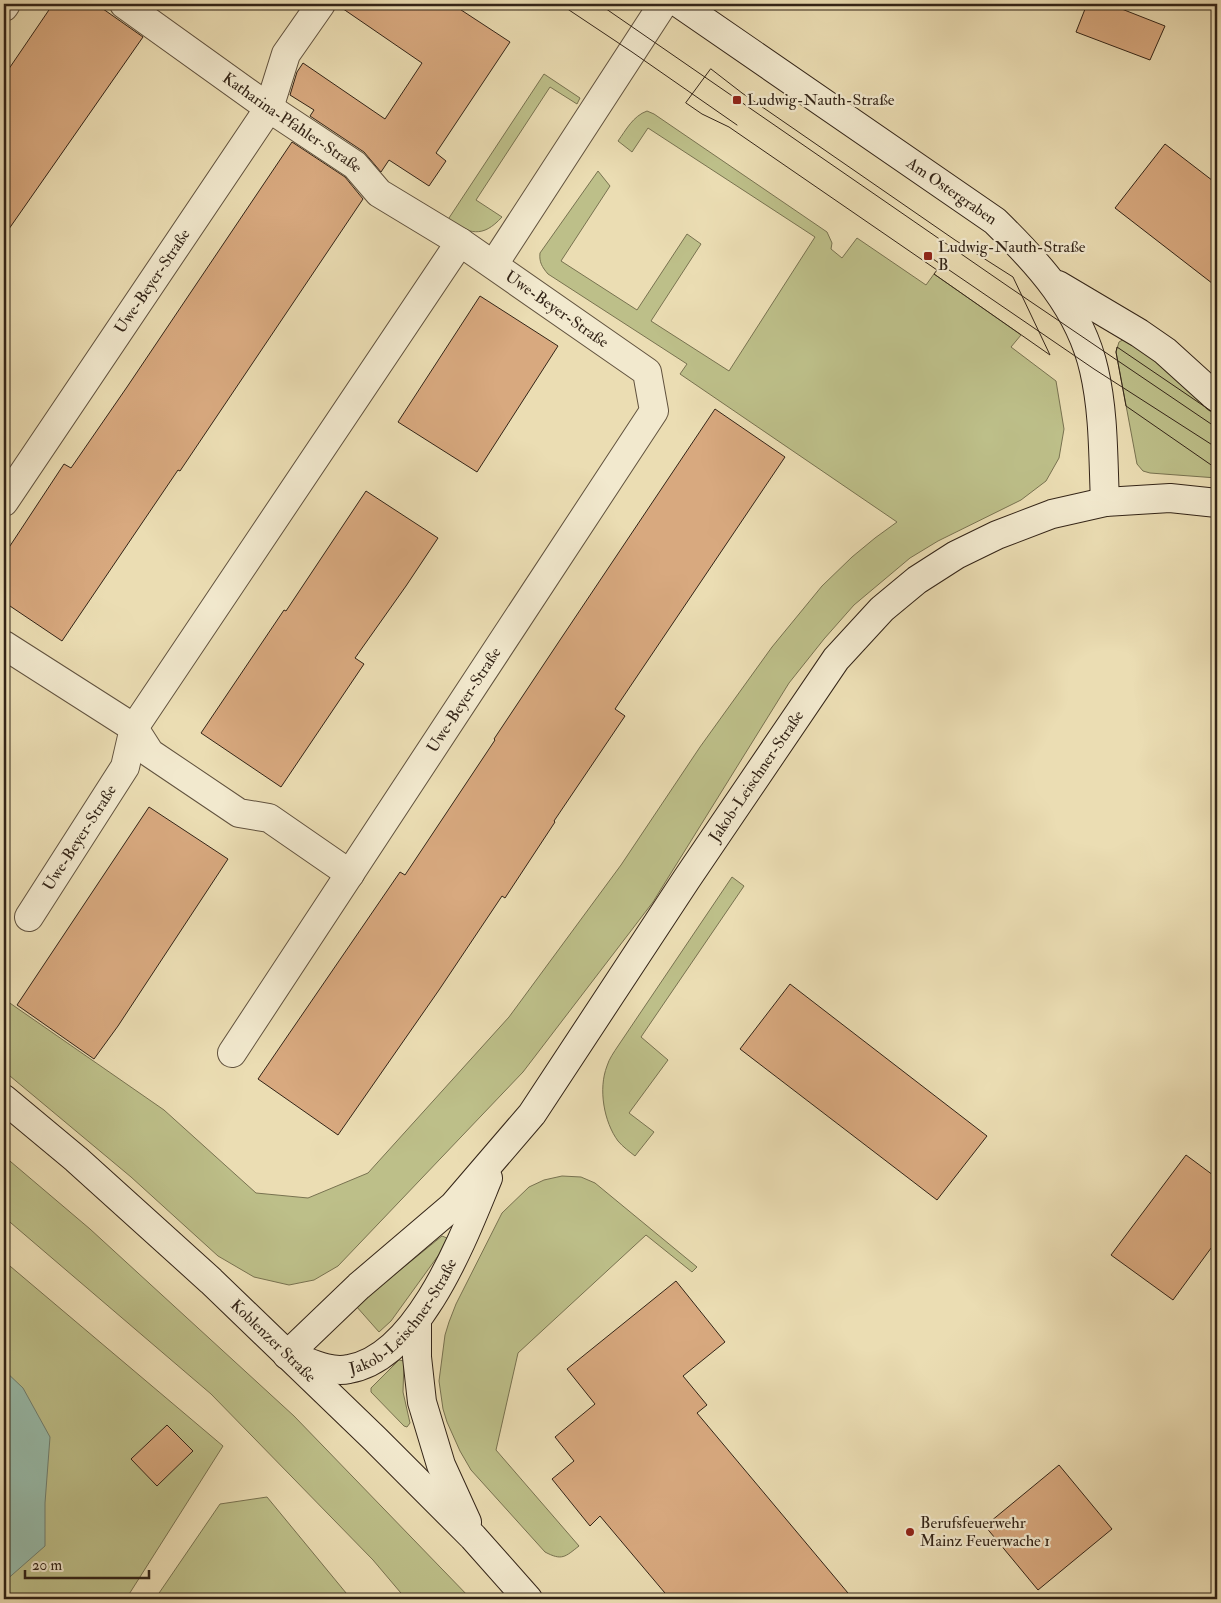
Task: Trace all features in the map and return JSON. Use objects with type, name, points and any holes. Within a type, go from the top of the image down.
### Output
[{"type":"street","name":"Katharina-Pfahler-Straße","points":[[124,4],[269,108],[356,165],[379,193],[460,242]]},
{"type":"street","name":"Uwe-Beyer-Straße","points":[[4,502],[269,108],[286,54],[321,4]]},
{"type":"street","points":[[494,264],[663,4]]},
{"type":"street","name":"Am Ostergraben","points":[[680,4],[994,221],[1019,244],[1050,279],[1070,309],[1083,337],[1094,369],[1101,410],[1105,502]]},
{"type":"street","name":"Uwe-Beyer-Straße","points":[[29,917],[125,767],[134,728],[460,242],[494,264],[647,372],[654,410],[232,1053]]},
{"type":"street","points":[[1050,279],[1165,351],[1217,398]]},
{"type":"street","points":[[1105,502],[1170,498],[1217,503]]},
{"type":"street","name":"Jakob-Leischner-Straße","points":[[498,1156],[458,1250],[418,1320],[402,1338],[390,1349],[374,1359],[348,1369],[328,1369],[288,1355],[359,1286],[454,1206],[532,1114],[686,880],[836,659],[875,616],[917,580],[956,555],[997,535],[1052,514],[1105,502]]},
{"type":"street","points":[[4,644],[134,728],[150,753],[239,813],[269,818],[350,874]]},
{"type":"street","name":"Koblenzer Straße","points":[[4,1099],[76,1159],[211,1281],[473,1537],[528,1599]]},
{"type":"street","points":[[418,1320],[417,1357],[422,1402],[441,1465],[473,1537]]},
{"type":"green space","points":[[544,74],[580,98],[577,104],[550,87],[476,200],[502,217],[495,224],[488,229],[476,232],[462,229],[447,221]]},
{"type":"green space","points":[[647,111],[827,232],[832,243],[831,249],[842,258],[857,238],[926,285],[934,274],[1021,335],[1011,347],[1056,381],[1064,429],[1059,458],[1046,481],[1021,500],[938,541],[910,558],[854,605],[789,683],[653,902],[523,1072],[338,1266],[314,1280],[289,1285],[254,1277],[218,1256],[131,1177],[4,1071],[4,999],[164,1110],[256,1193],[308,1198],[368,1173],[509,1017],[621,865],[700,747],[772,647],[822,586],[852,557],[897,522],[680,374],[687,364],[548,274],[543,267],[540,253],[598,171],[610,186],[561,261],[637,310],[687,234],[701,244],[651,321],[729,371],[815,237],[648,128],[632,152],[618,141],[634,120]]},
{"type":"green space","points":[[1128,337],[1217,403],[1217,478],[1150,473],[1143,471],[1137,464],[1116,352],[1119,342]]},
{"type":"green space","points":[[732,877],[744,886],[641,1037],[668,1060],[629,1113],[654,1132],[635,1156],[618,1141],[606,1115],[603,1085],[608,1063]]},
{"type":"green space","points":[[4,1156],[90,1229],[294,1416],[471,1599],[406,1599],[373,1560],[211,1394],[4,1217]]},
{"type":"green space","points":[[562,1176],[581,1177],[595,1183],[697,1267],[692,1272],[646,1235],[518,1353],[496,1450],[579,1546],[567,1555],[560,1557],[545,1552],[471,1470],[447,1422],[439,1381],[445,1335],[449,1322],[456,1304],[502,1213],[529,1187],[544,1180]]},
{"type":"green space","points":[[442,1236],[447,1238],[448,1242],[391,1321],[379,1332],[356,1306]]},
{"type":"green space","points":[[4,1261],[223,1446],[126,1599],[4,1599]]},
{"type":"green space","points":[[399,1360],[404,1361],[403,1392],[410,1423],[407,1427],[371,1392],[371,1388]]},
{"type":"green space","points":[[267,1497],[351,1599],[155,1599],[220,1504]]},
{"type":"shaded area","points":[[4,1370],[23,1388],[50,1437],[45,1503],[45,1546],[4,1582]]},
{"type":"building","points":[[53,4],[96,4],[143,37],[4,236],[4,76]]},
{"type":"building","points":[[336,4],[452,4],[510,42],[436,153],[446,161],[429,186],[389,160],[381,172],[364,152],[310,116],[314,110],[290,95],[297,72],[303,63],[385,119],[422,63]]},
{"type":"building","points":[[1087,4],[1109,4],[1165,26],[1150,60],[1076,32]]},
{"type":"building","points":[[292,142],[345,177],[363,199],[180,471],[178,470],[62,641],[4,602],[4,555],[64,464],[71,468]]},
{"type":"building","points":[[1165,144],[1217,184],[1217,287],[1115,208]]},
{"type":"building","points":[[480,296],[558,346],[477,472],[398,422]]},
{"type":"building","points":[[715,409],[785,457],[615,709],[625,716],[505,898],[502,896],[338,1135],[258,1079],[400,872],[405,875]]},
{"type":"building","points":[[366,491],[438,538],[355,658],[364,664],[281,787],[201,733],[284,610],[286,611]]},
{"type":"building","points":[[149,807],[228,859],[118,1026],[94,1059],[17,1005]]},
{"type":"building","points":[[790,984],[987,1136],[937,1200],[740,1049]]},
{"type":"building","points":[[1186,1155],[1217,1178],[1217,1240],[1173,1300],[1111,1255]]},
{"type":"building","points":[[676,1281],[725,1342],[683,1376],[707,1405],[697,1413],[853,1599],[670,1599],[600,1516],[590,1526],[552,1479],[574,1461],[555,1437],[595,1404],[567,1369]]},
{"type":"building","points":[[167,1425],[193,1451],[157,1486],[131,1459]]},
{"type":"building","points":[[1059,1465],[1112,1529],[1038,1590],[985,1526]]},
{"type":"tram line","points":[[560,4],[737,125]]},
{"type":"tram line","points":[[599,4],[1217,428]]},
{"type":"tram line","points":[[711,69],[742,93],[955,240],[1013,277],[1050,355],[934,274],[937,270],[729,127],[702,114],[686,103],[711,69]]},
{"type":"tram line","points":[[933,259],[1094,369],[1217,448]]},
{"type":"tram line","points":[[1217,415],[1117,347],[1116,352],[1126,406],[1217,469]]},
{"type":"place","name":"Ludwig-Nauth-Straße","points":[[737,100]]},
{"type":"place","name":"Ludwig-Nauth-Straße B","points":[[928,256]]},
{"type":"place","name":"Berufsfeuerwehr Mainz Feuerwache 1","points":[[910,1532]]}]
